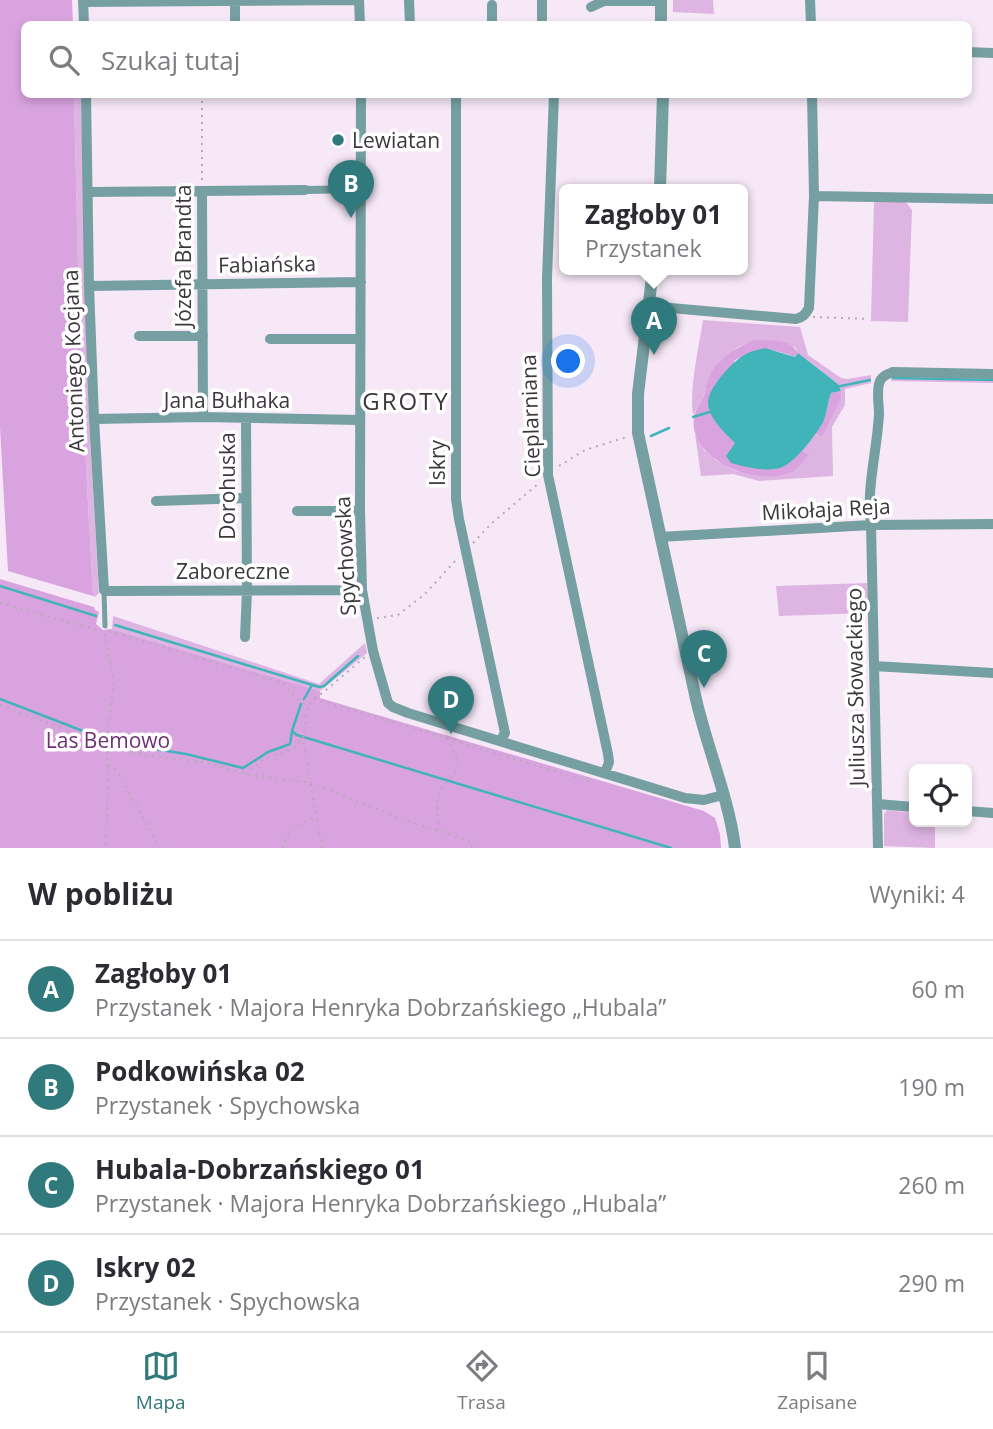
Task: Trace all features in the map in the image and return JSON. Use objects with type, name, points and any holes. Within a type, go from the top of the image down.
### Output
[{"type":"street","points":[[235,0],[235,21]]},
{"type":"street","points":[[84,21],[83,1],[359,0],[360,21]]},
{"type":"street","points":[[410,0],[410,21]]},
{"type":"street","points":[[542,0],[542,21]]},
{"type":"street","points":[[591,7],[604,1],[661,0],[662,21]]},
{"type":"street","points":[[810,0],[811,21]]},
{"type":"street","points":[[492,5],[492,21]]},
{"type":"street","points":[[972,52],[993,53]]},
{"type":"street","name":"Antoniego Kocjana","points":[[86,98],[89,286],[104,590]]},
{"type":"street","name":"Spychowska","points":[[361,98],[362,590],[373,651],[388,702],[393,707]]},
{"type":"street","name":"Iskry","points":[[456,98],[456,499],[505,733],[500,741]]},
{"type":"street","name":"Cieplarniana","points":[[554,98],[547,278],[548,475],[608,754],[606,772]]},
{"type":"street","points":[[660,184],[663,98]]},
{"type":"street","points":[[648,306],[796,319],[804,315],[809,308],[814,196],[812,98]]},
{"type":"street","points":[[88,192],[361,189]]},
{"type":"street","name":"Józefa Brandta","points":[[202,192],[203,417]]},
{"type":"street","points":[[814,196],[993,199]]},
{"type":"street","points":[[652,275],[638,394],[638,433],[701,723],[732,828],[734,848]]},
{"type":"street","name":"Fabiańska","points":[[89,286],[361,282]]},
{"type":"street","points":[[139,336],[203,336]]},
{"type":"street","points":[[270,339],[360,339]]},
{"type":"street","name":"Juliusza Słowackiego","points":[[878,848],[869,494],[877,433],[879,384],[884,376],[893,372],[993,374]]},
{"type":"street","name":"Jana Bułhaka","points":[[94,419],[203,417],[360,420]]},
{"type":"street","name":"Dorohuska","points":[[246,419],[246,637]]},
{"type":"street","points":[[156,501],[246,498]]},
{"type":"street","points":[[298,511],[360,511]]},
{"type":"street","name":"Mikołaja Reja","points":[[660,537],[871,525],[993,524]]},
{"type":"street","name":"Zaboreczne","points":[[104,590],[362,590]]},
{"type":"street","points":[[874,666],[993,673]]},
{"type":"street","points":[[393,707],[654,789],[696,800],[723,795]]},
{"type":"street","points":[[877,804],[909,807]]},
{"type":"street","points":[[972,811],[993,813]]},
{"type":"lane","name":"Antoniego Kocjana","points":[[104,590],[105,628]]},
{"type":"path","name":"Józefa Brandta","points":[[202,98],[202,192]]},
{"type":"path","points":[[804,315],[816,318],[869,319]]},
{"type":"path","points":[[366,619],[398,615],[425,594],[492,523],[555,468],[585,450],[638,433]]},
{"type":"path","points":[[0,603],[99,631],[105,628],[283,683],[308,706]]},
{"type":"path","points":[[105,628],[114,683],[106,745],[106,848]]},
{"type":"path","points":[[322,848],[303,740],[308,706],[373,651]]},
{"type":"path","points":[[314,699],[591,782]]},
{"type":"path","points":[[0,705],[106,745],[144,755],[205,762],[245,774],[311,783],[412,823],[471,841],[472,848]]},
{"type":"path","points":[[386,720],[393,707]]},
{"type":"path","points":[[438,831],[437,800],[440,790],[457,770],[451,744],[459,734]]},
{"type":"path","points":[[245,774],[264,759],[294,748],[303,740]]},
{"type":"path","points":[[108,765],[117,771],[160,848]]},
{"type":"path","points":[[283,848],[286,836],[299,825],[316,817]]},
{"type":"shaded area","points":[[673,0],[713,0],[714,14],[673,12]]},
{"type":"shaded area","points":[[74,98],[81,98],[89,417],[99,593],[95,597],[80,351]]},
{"type":"shaded area","points":[[874,202],[906,202],[912,210],[908,322],[871,321]]},
{"type":"shaded area","points":[[703,320],[800,327],[808,355],[841,378],[871,375],[871,383],[845,389],[845,405],[832,427],[833,476],[759,481],[733,474],[701,476],[695,434],[704,450],[717,461],[736,471],[757,475],[808,453],[802,450],[815,433],[822,437],[841,391],[838,384],[798,353],[795,347],[753,340],[738,347],[720,361],[709,377],[703,398],[693,415],[693,380]]},
{"type":"shaded area","points":[[892,376],[993,378],[993,383],[891,381]]},
{"type":"shaded area","points":[[867,583],[868,613],[779,616],[776,586]]},
{"type":"shaded area","points":[[113,616],[319,684],[365,643],[367,653],[320,691],[112,629]]},
{"type":"shaded area","points":[[887,810],[909,812],[909,827],[935,827],[935,848],[884,846],[884,814]]},
{"type":"green space","points":[[0,0],[72,0],[73,21],[21,21],[21,98],[74,98],[80,351],[93,596],[8,571],[0,427]]},
{"type":"green space","points":[[753,340],[784,343],[798,353],[795,357],[771,350],[758,350],[734,361],[735,443],[732,448],[789,463],[802,450],[809,454],[795,470],[781,475],[747,474],[730,467],[702,447],[695,433],[694,417],[712,371],[728,355]]},
{"type":"green space","points":[[841,391],[840,400],[822,437],[815,433],[823,419],[831,393]]},
{"type":"green space","name":"Las Bemowo","points":[[0,579],[94,607],[99,612],[96,624],[103,630],[112,629],[320,691],[320,698],[704,811],[715,818],[721,848],[0,848]]},
{"type":"water","points":[[765,348],[795,357],[798,353],[838,384],[841,391],[831,393],[824,420],[798,454],[780,468],[768,469],[731,463],[726,456],[735,443],[714,419],[708,402],[717,382],[733,363],[747,354]]},
{"type":"waterway","points":[[893,378],[993,380]]},
{"type":"waterway","points":[[836,387],[870,380]]},
{"type":"waterway","points":[[693,417],[713,411]]},
{"type":"waterway","points":[[651,436],[669,428]]},
{"type":"waterway","points":[[0,586],[96,616]]},
{"type":"waterway","points":[[115,625],[319,687],[324,686],[358,656]]},
{"type":"waterway","points":[[304,699],[312,685]]},
{"type":"waterway","points":[[0,699],[101,738]]},
{"type":"waterway","points":[[112,740],[243,768],[268,752],[290,744],[301,704]]},
{"type":"waterway","points":[[292,731],[297,735],[671,848]]},
{"type":"place","name":"Lewiatan","points":[[338,140]]},
{"type":"place","name":"Podkowińska 02","points":[[351,218]]},
{"type":"place","name":"Zagłoby 01","points":[[654,355]]},
{"type":"place","name":"Hubala-Dobrzańskiego 01","points":[[704,688]]},
{"type":"place","name":"Iskry 02","points":[[451,734]]},
{"type":"district","name":"GROTY","points":[[406,400]]}]
